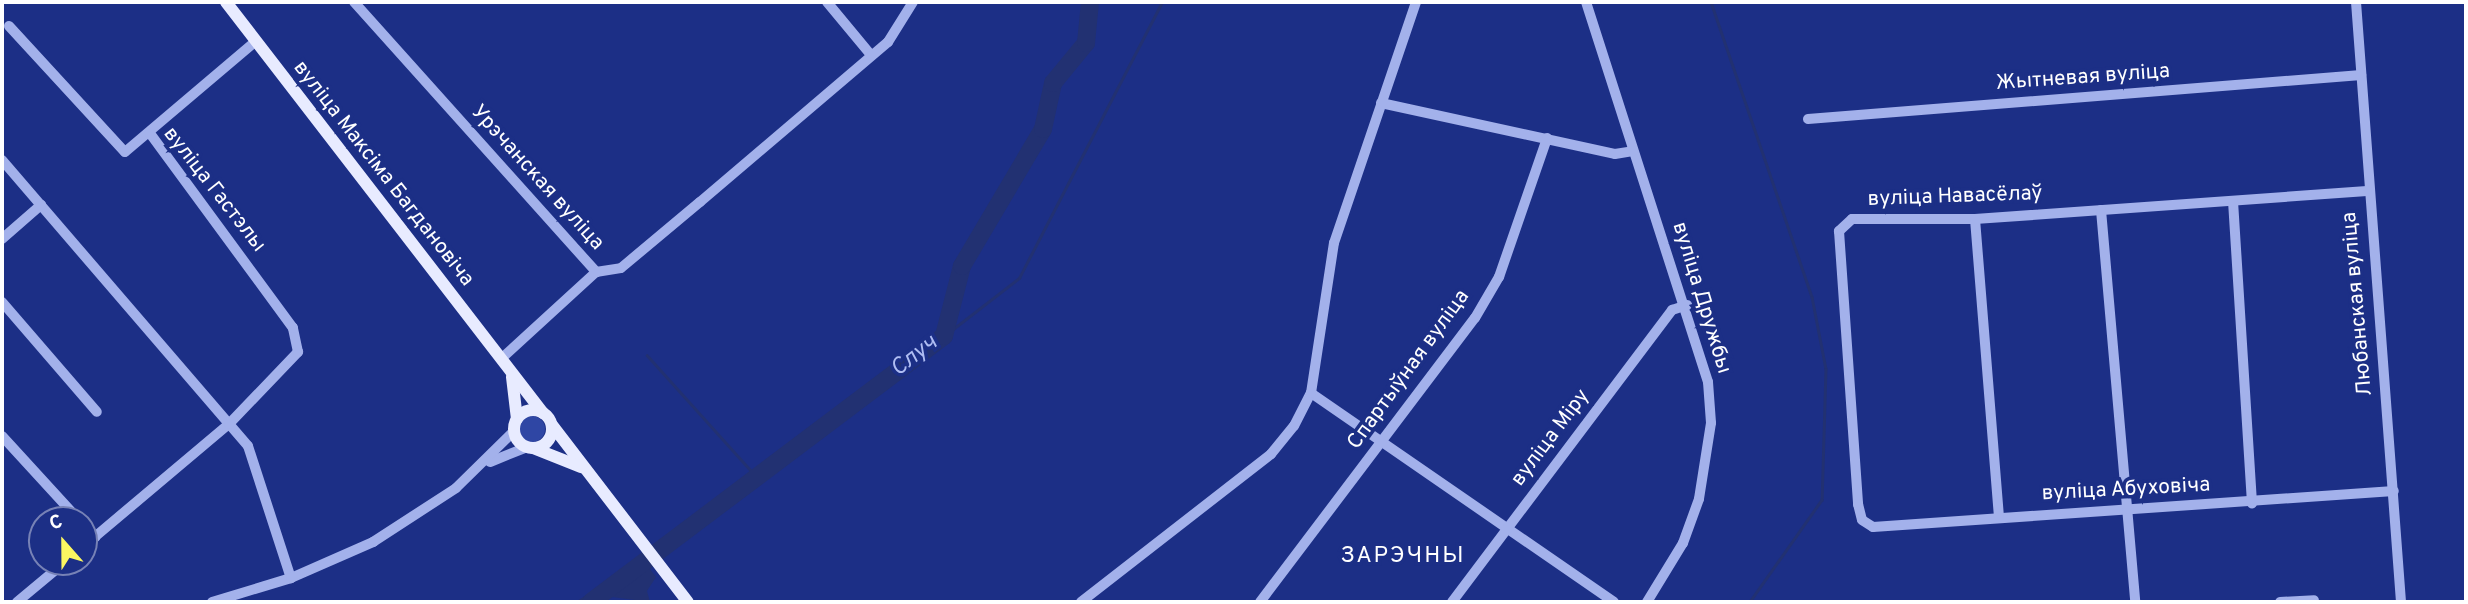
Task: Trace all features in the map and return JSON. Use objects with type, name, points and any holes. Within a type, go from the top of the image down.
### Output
[{"type":"main road","name":"вуліца Максіма Багдановіча","points":[[226,2],[543,413]]},
{"type":"main road","points":[[510,370],[516,425],[530,448],[589,472]]},
{"type":"main road","points":[[516,425],[529,411],[543,413],[688,602]]},
{"type":"main road","points":[[530,448],[548,441],[552,425]]},
{"type":"street","name":"Урэчанская вуліца","points":[[355,2],[596,272],[621,268],[888,42],[913,2]]},
{"type":"street","points":[[827,2],[871,55]]},
{"type":"street","points":[[1081,602],[1271,454],[1311,393],[1334,243],[1416,2]]},
{"type":"street","name":"вуліца Дружбы","points":[[1586,2],[1633,150],[1687,305],[1708,382],[1708,462],[1683,543],[1647,602]]},
{"type":"street","name":"Любанская вуліца","points":[[2356,2],[2367,191],[2401,602]]},
{"type":"street","name":"вуліца Гастэлы","points":[[9,26],[125,152],[150,133],[298,340],[290,365],[229,424]]},
{"type":"street","points":[[150,133],[256,41]]},
{"type":"street","name":"Жытневая вуліца","points":[[1808,119],[2361,75]]},
{"type":"street","points":[[1381,103],[1615,153],[1633,150]]},
{"type":"street","name":"Спартыўная вуліца","points":[[1260,602],[1475,318],[1499,277],[1547,138]]},
{"type":"street","points":[[2,160],[229,424],[253,458],[291,578]]},
{"type":"street","name":"вуліца Навасёлаў","points":[[1862,520],[1839,231],[1852,219],[1975,219],[2367,191]]},
{"type":"street","points":[[2233,201],[2252,503]]},
{"type":"street","points":[[2,239],[41,205]]},
{"type":"street","points":[[2101,210],[2135,602]]},
{"type":"street","points":[[1975,219],[1999,516]]},
{"type":"street","points":[[501,359],[596,272]]},
{"type":"street","points":[[2,302],[97,412]]},
{"type":"street","name":"вуліца Міру","points":[[1452,602],[1672,310],[1687,305]]},
{"type":"street","points":[[1311,393],[1614,602]]},
{"type":"street","points":[[98,534],[229,424]]},
{"type":"street","points":[[486,464],[516,425]]},
{"type":"street","points":[[2,436],[66,506]]},
{"type":"street","points":[[212,602],[291,578],[373,542],[486,464],[530,448]]},
{"type":"street","name":"вуліца Абуховіча","points":[[1862,520],[1873,527],[1999,516],[2252,503],[2393,491]]},
{"type":"street","points":[[17,602],[48,576]]},
{"type":"street","points":[[2280,602],[2314,600]]},
{"type":"shaded area","points":[[532,416],[541,420],[545,429],[541,438],[532,442],[523,438],[519,429],[523,420]]},
{"type":"shaded area","points":[[640,556],[656,577],[647,591],[650,602],[612,597],[575,602],[623,574]]},
{"type":"waterway","name":"Случ","points":[[591,602],[944,336],[962,266],[1043,129],[1053,83],[1086,43],[1090,2]]},
{"type":"waterway","points":[[944,336],[1019,278],[1162,2]]},
{"type":"waterway","points":[[1711,2],[1812,297],[1826,369],[1822,500],[1750,602]]},
{"type":"waterway","points":[[647,355],[757,477]]},
{"type":"district","name":"ЗАРЭЧНЫ","points":[[1403,557]]}]
